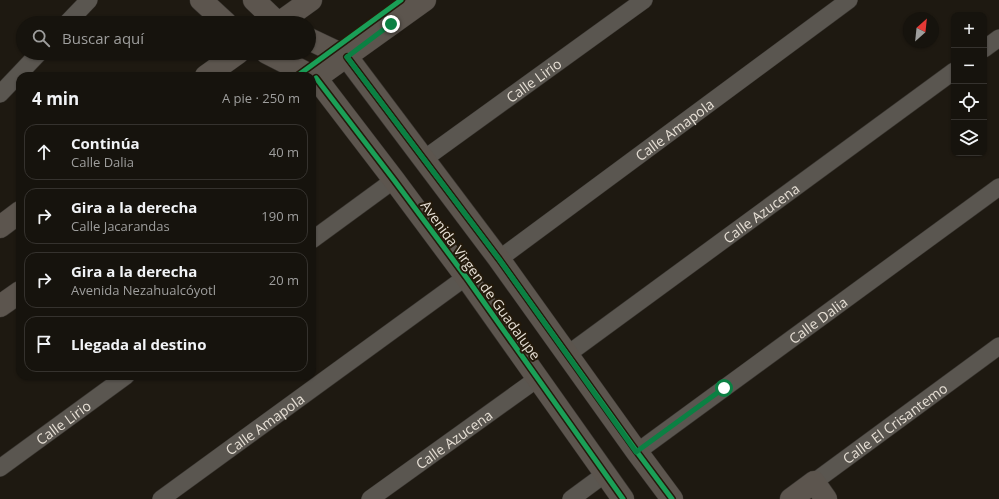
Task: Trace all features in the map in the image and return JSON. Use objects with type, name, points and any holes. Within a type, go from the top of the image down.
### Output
[{"type":"main road","points":[[201,0],[218,16]]},
{"type":"main road","points":[[254,0],[271,16]]},
{"type":"main road","points":[[288,16],[311,0]]},
{"type":"main road","points":[[316,79],[425,0]]},
{"type":"main road","points":[[316,42],[347,57],[499,259],[568,354],[636,452],[672,499]]},
{"type":"main road","points":[[212,72],[228,60]]},
{"type":"main road","name":"Avenida Virgen de Guadalupe","points":[[279,60],[300,72]]},
{"type":"main road","name":"Avenida Virgen de Guadalupe","points":[[316,82],[394,180],[466,277],[623,499]]},
{"type":"main road","points":[[0,226],[16,215]]},
{"type":"main road","points":[[0,306],[16,295]]},
{"type":"main road","points":[[814,482],[826,499]]},
{"type":"main road","name":"Calle El Crisantemo","points":[[791,499],[814,482]]},
{"type":"street","points":[[74,16],[89,0]]},
{"type":"street","points":[[282,16],[291,0]]},
{"type":"street","name":"Calle Lirio","points":[[424,159],[644,0]]},
{"type":"street","name":"Calle Amapola","points":[[499,259],[849,0]]},
{"type":"street","points":[[985,48],[999,38]]},
{"type":"street","points":[[21,72],[32,60]]},
{"type":"street","name":"Calle Azucena","points":[[568,354],[951,73]]},
{"type":"street","points":[[0,94],[16,77]]},
{"type":"street","points":[[316,237],[394,180]]},
{"type":"street","name":"Calle Dalia","points":[[636,452],[999,187]]},
{"type":"street","name":"Calle Amapola","points":[[161,499],[466,277]]},
{"type":"street","name":"Calle El Crisantemo","points":[[814,482],[999,346]]},
{"type":"street","name":"Calle Azucena","points":[[370,499],[538,379]]},
{"type":"street","name":"Calle Lirio","points":[[0,468],[121,380]]},
{"type":"street","points":[[571,499],[605,474]]},
{"type":"cycle path","points":[[302,72],[401,0]]},
{"type":"cycle path","points":[[347,57],[499,259],[672,499]]},
{"type":"cycle path","points":[[316,78],[466,277],[623,499]]},
{"type":"route","points":[[391,24],[347,57],[499,259],[568,354],[636,452],[724,388]]}]
